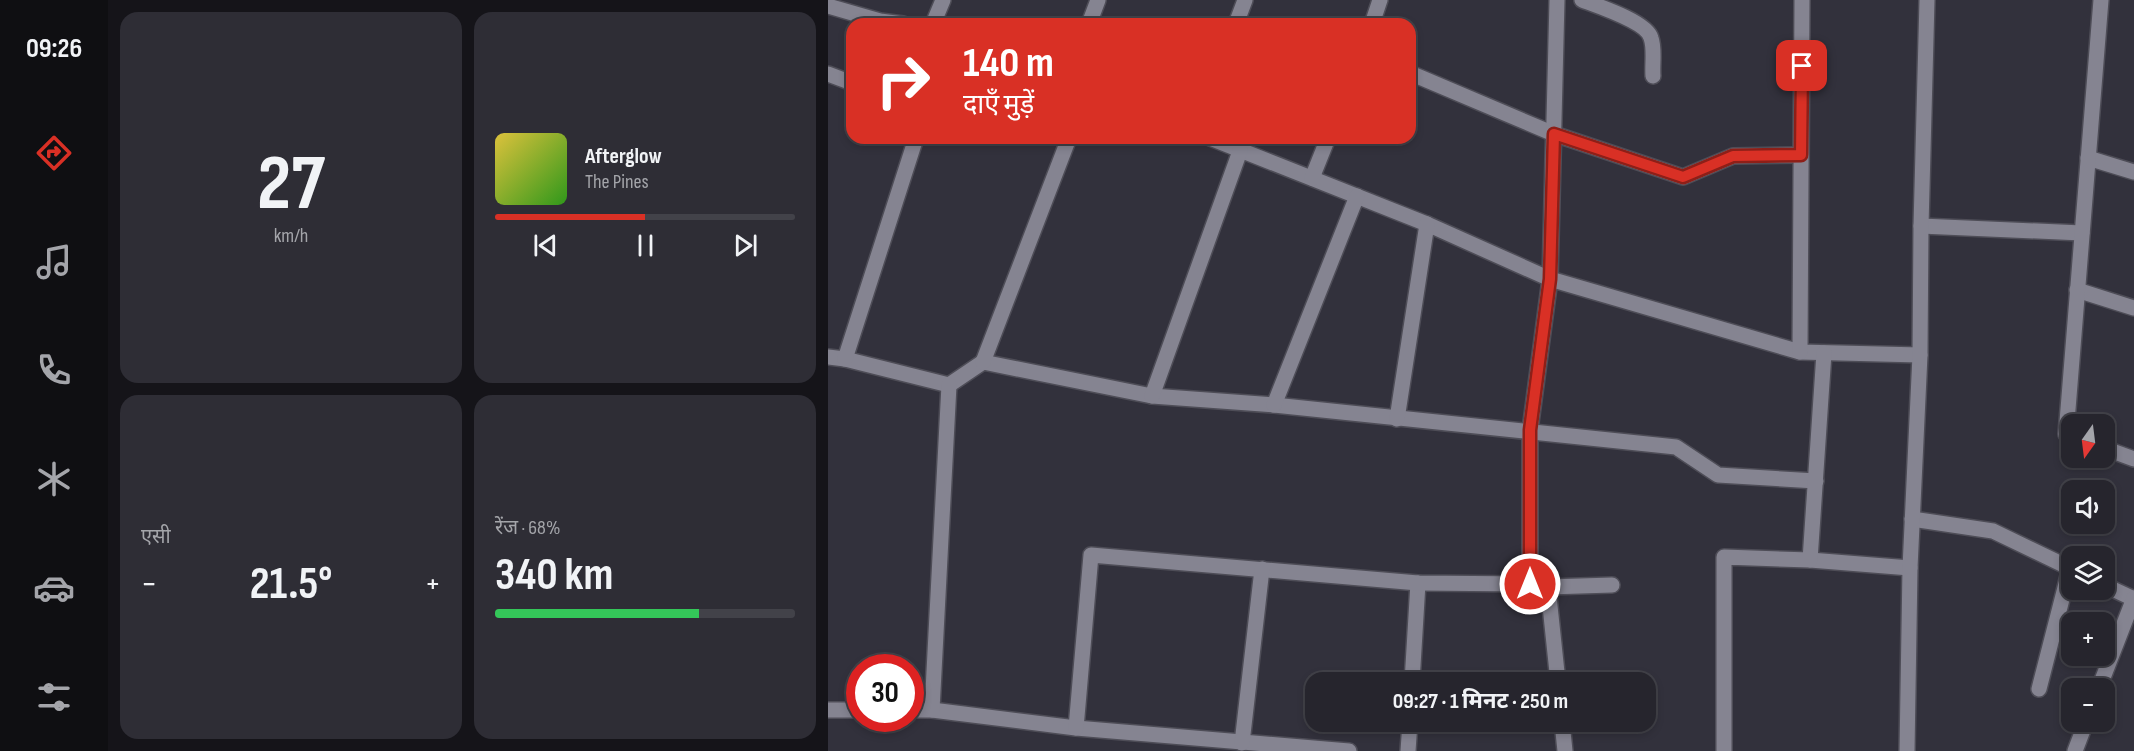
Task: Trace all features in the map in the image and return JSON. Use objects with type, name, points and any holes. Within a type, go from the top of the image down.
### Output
[{"type":"street","points":[[936,18],[943,0]]},
{"type":"street","points":[[1091,18],[1098,0]]},
{"type":"street","points":[[1238,18],[1245,0]]},
{"type":"street","points":[[1374,18],[1380,0]]},
{"type":"street","points":[[1530,584],[1530,430],[1550,279],[1557,0]]},
{"type":"street","points":[[1582,0],[1631,20],[1644,28],[1651,37],[1653,76]]},
{"type":"street","points":[[1800,352],[1802,0]]},
{"type":"street","points":[[1907,751],[1910,568],[1920,355],[1927,0]]},
{"type":"street","points":[[2068,414],[2101,0]]},
{"type":"street","points":[[828,6],[867,18]]},
{"type":"street","points":[[828,74],[846,80]]},
{"type":"street","points":[[1416,76],[1554,134],[1683,177],[1733,156],[1801,155]]},
{"type":"street","points":[[845,359],[914,144]]},
{"type":"street","points":[[828,357],[949,384],[982,362],[1067,144]]},
{"type":"street","points":[[1224,144],[1427,224],[1550,279],[1800,352],[1920,355]]},
{"type":"street","points":[[1312,178],[1326,144]]},
{"type":"street","points":[[1152,396],[1240,151]]},
{"type":"street","points":[[2088,158],[2134,172]]},
{"type":"street","points":[[1274,405],[1357,196]]},
{"type":"street","points":[[1397,419],[1427,224]]},
{"type":"street","points":[[1921,226],[2082,233]]},
{"type":"street","points":[[2077,290],[2134,308]]},
{"type":"street","points":[[1810,560],[1824,353]]},
{"type":"street","points":[[982,362],[1152,396],[1274,405],[1676,447],[1718,476],[1815,482]]},
{"type":"street","points":[[932,710],[949,384]]},
{"type":"street","points":[[2115,452],[2134,459]]},
{"type":"street","points":[[1912,519],[1993,531],[2061,563]]},
{"type":"street","points":[[1076,728],[1091,555],[1418,583],[1612,585]]},
{"type":"street","points":[[1724,751],[1724,557],[1810,560],[1910,568]]},
{"type":"street","points":[[1242,742],[1262,569]]},
{"type":"street","points":[[1413,672],[1418,583]]},
{"type":"street","points":[[1548,586],[1557,672]]},
{"type":"street","points":[[2103,678],[2134,599],[2115,590]]},
{"type":"street","points":[[2040,689],[2063,600]]},
{"type":"street","points":[[828,710],[846,710]]},
{"type":"street","points":[[924,710],[1076,728],[1349,751]]},
{"type":"street","points":[[1408,751],[1409,732]]},
{"type":"street","points":[[1563,732],[1565,751]]},
{"type":"street","points":[[2074,751],[2082,732]]},
{"type":"route","points":[[1530,584],[1530,430],[1550,279],[1554,134],[1683,177],[1733,156],[1801,155],[1802,66]]}]
